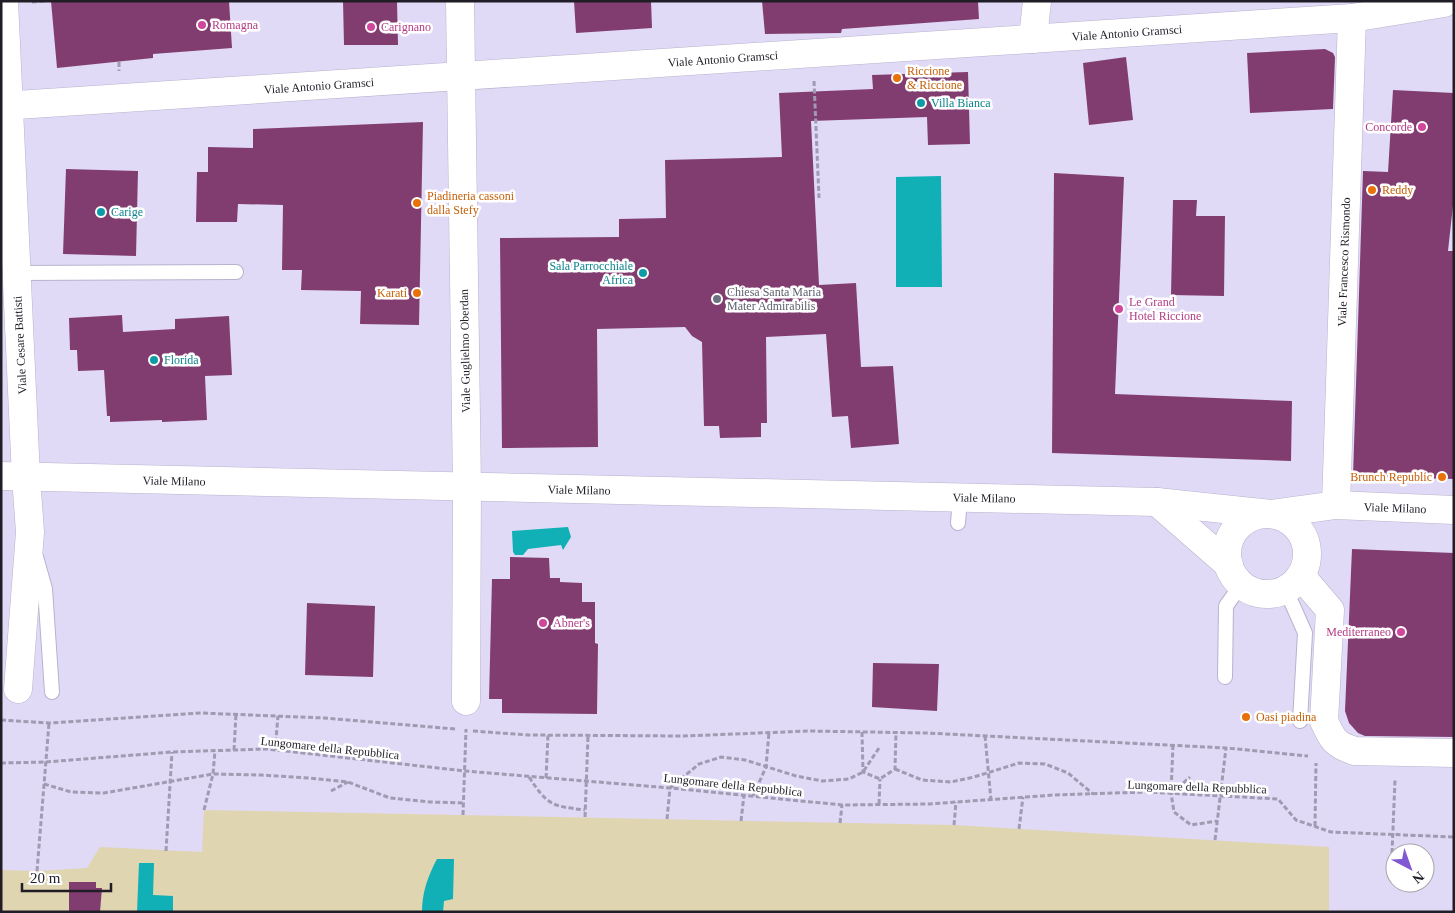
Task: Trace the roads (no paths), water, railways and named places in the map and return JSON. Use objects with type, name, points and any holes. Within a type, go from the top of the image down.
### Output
[{"type":"street","name":"Viale Cesare Battisti","points":[[4,1],[5,106],[16,273],[14,477],[30,532],[18,688]]},
{"type":"street","name":"Viale Guglielmo Oberdan","points":[[460,1],[468,487],[466,701]]},
{"type":"street","points":[[1033,39],[1037,1]]},
{"type":"street","name":"Viale Antonio Gramsci","points":[[5,106],[1352,18],[1444,2]]},
{"type":"street","name":"Viale Francesco Rismondo","points":[[1336,505],[1352,18]]},
{"type":"street","name":"Viale Milano","points":[[14,477],[468,487],[959,510],[1157,502],[1271,514],[1336,505],[1454,510]]},
{"type":"street","points":[[1157,502],[1251,591],[1263,594],[1275,594],[1293,583],[1306,567],[1307,546],[1302,534],[1294,524],[1283,517],[1271,514],[1258,515],[1246,520],[1236,528],[1227,552],[1235,575]]},
{"type":"street","points":[[1307,546],[1336,505]]},
{"type":"street","points":[[1293,583],[1330,610],[1324,721],[1331,736],[1329,752],[1396,751],[1454,753]]},
{"type":"lane","points":[[16,273],[236,272]]},
{"type":"lane","points":[[30,532],[44,589],[52,692]]},
{"type":"lane","points":[[1224,677],[1226,606],[1235,575]]},
{"type":"lane","points":[[1293,583],[1305,633],[1300,721]]},
{"type":"place","name":"Romagna","points":[[202,25]]},
{"type":"place","name":"Carignano","points":[[371,27]]},
{"type":"place","name":"Riccione & Riccione","points":[[897,78]]},
{"type":"place","name":"Villa Bianca","points":[[921,103]]},
{"type":"place","name":"Concorde","points":[[1422,127]]},
{"type":"place","name":"Reddy","points":[[1372,190]]},
{"type":"place","name":"Piadineria cassoni dalla Stefy","points":[[417,203]]},
{"type":"place","name":"Carige","points":[[101,212]]},
{"type":"place","name":"Sala Parrocchiale Africa","points":[[643,273]]},
{"type":"place","name":"Karati","points":[[417,293]]},
{"type":"place","name":"Chiesa Santa Maria Mater Admirabilis","points":[[717,299]]},
{"type":"place","name":"Le Grand Hotel Riccione","points":[[1119,309]]},
{"type":"place","name":"Florida","points":[[154,360]]},
{"type":"place","name":"Brunch Republic","points":[[1442,477]]},
{"type":"place","name":"Abner's","points":[[543,623]]},
{"type":"place","name":"Mediterraneo","points":[[1401,632]]},
{"type":"place","name":"Oasi piadina","points":[[1246,717]]}]
